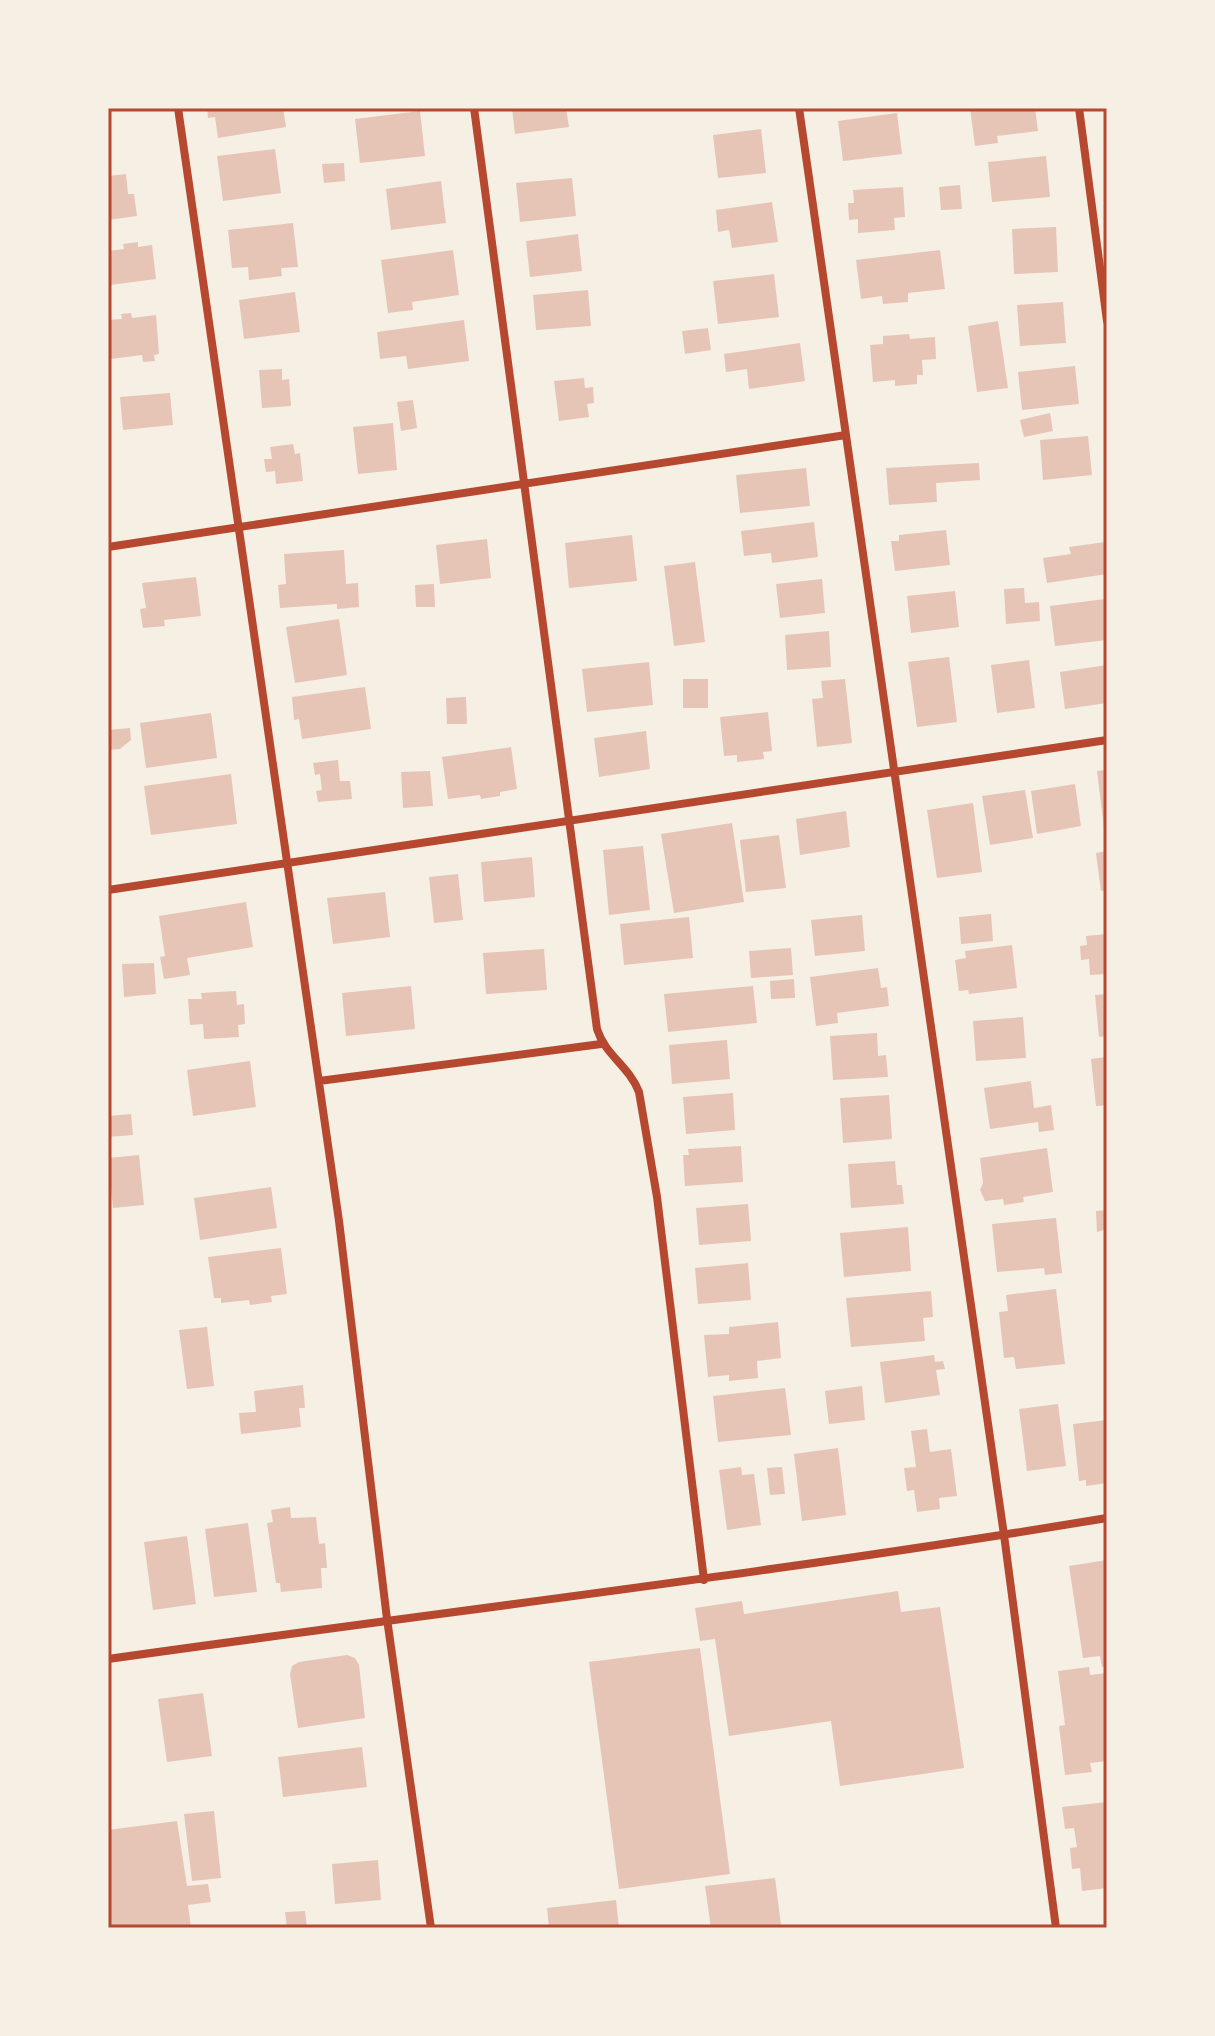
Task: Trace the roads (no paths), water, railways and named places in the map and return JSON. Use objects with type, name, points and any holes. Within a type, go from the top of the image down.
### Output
[{"type":"street","points":[[178,108],[341,1236],[387,1619],[431,1928]]},
{"type":"street","points":[[474,108],[597,1029],[601,1044],[634,1078],[639,1092],[657,1197],[704,1580]]},
{"type":"street","points":[[799,108],[1004,1535],[1056,1928]]},
{"type":"street","points":[[1079,108],[1107,321]]},
{"type":"street","points":[[108,547],[846,435]]},
{"type":"street","points":[[108,890],[1107,740]]},
{"type":"street","points":[[319,1081],[601,1044]]},
{"type":"street","points":[[108,1659],[387,1619],[704,1580],[1107,1518]]}]
